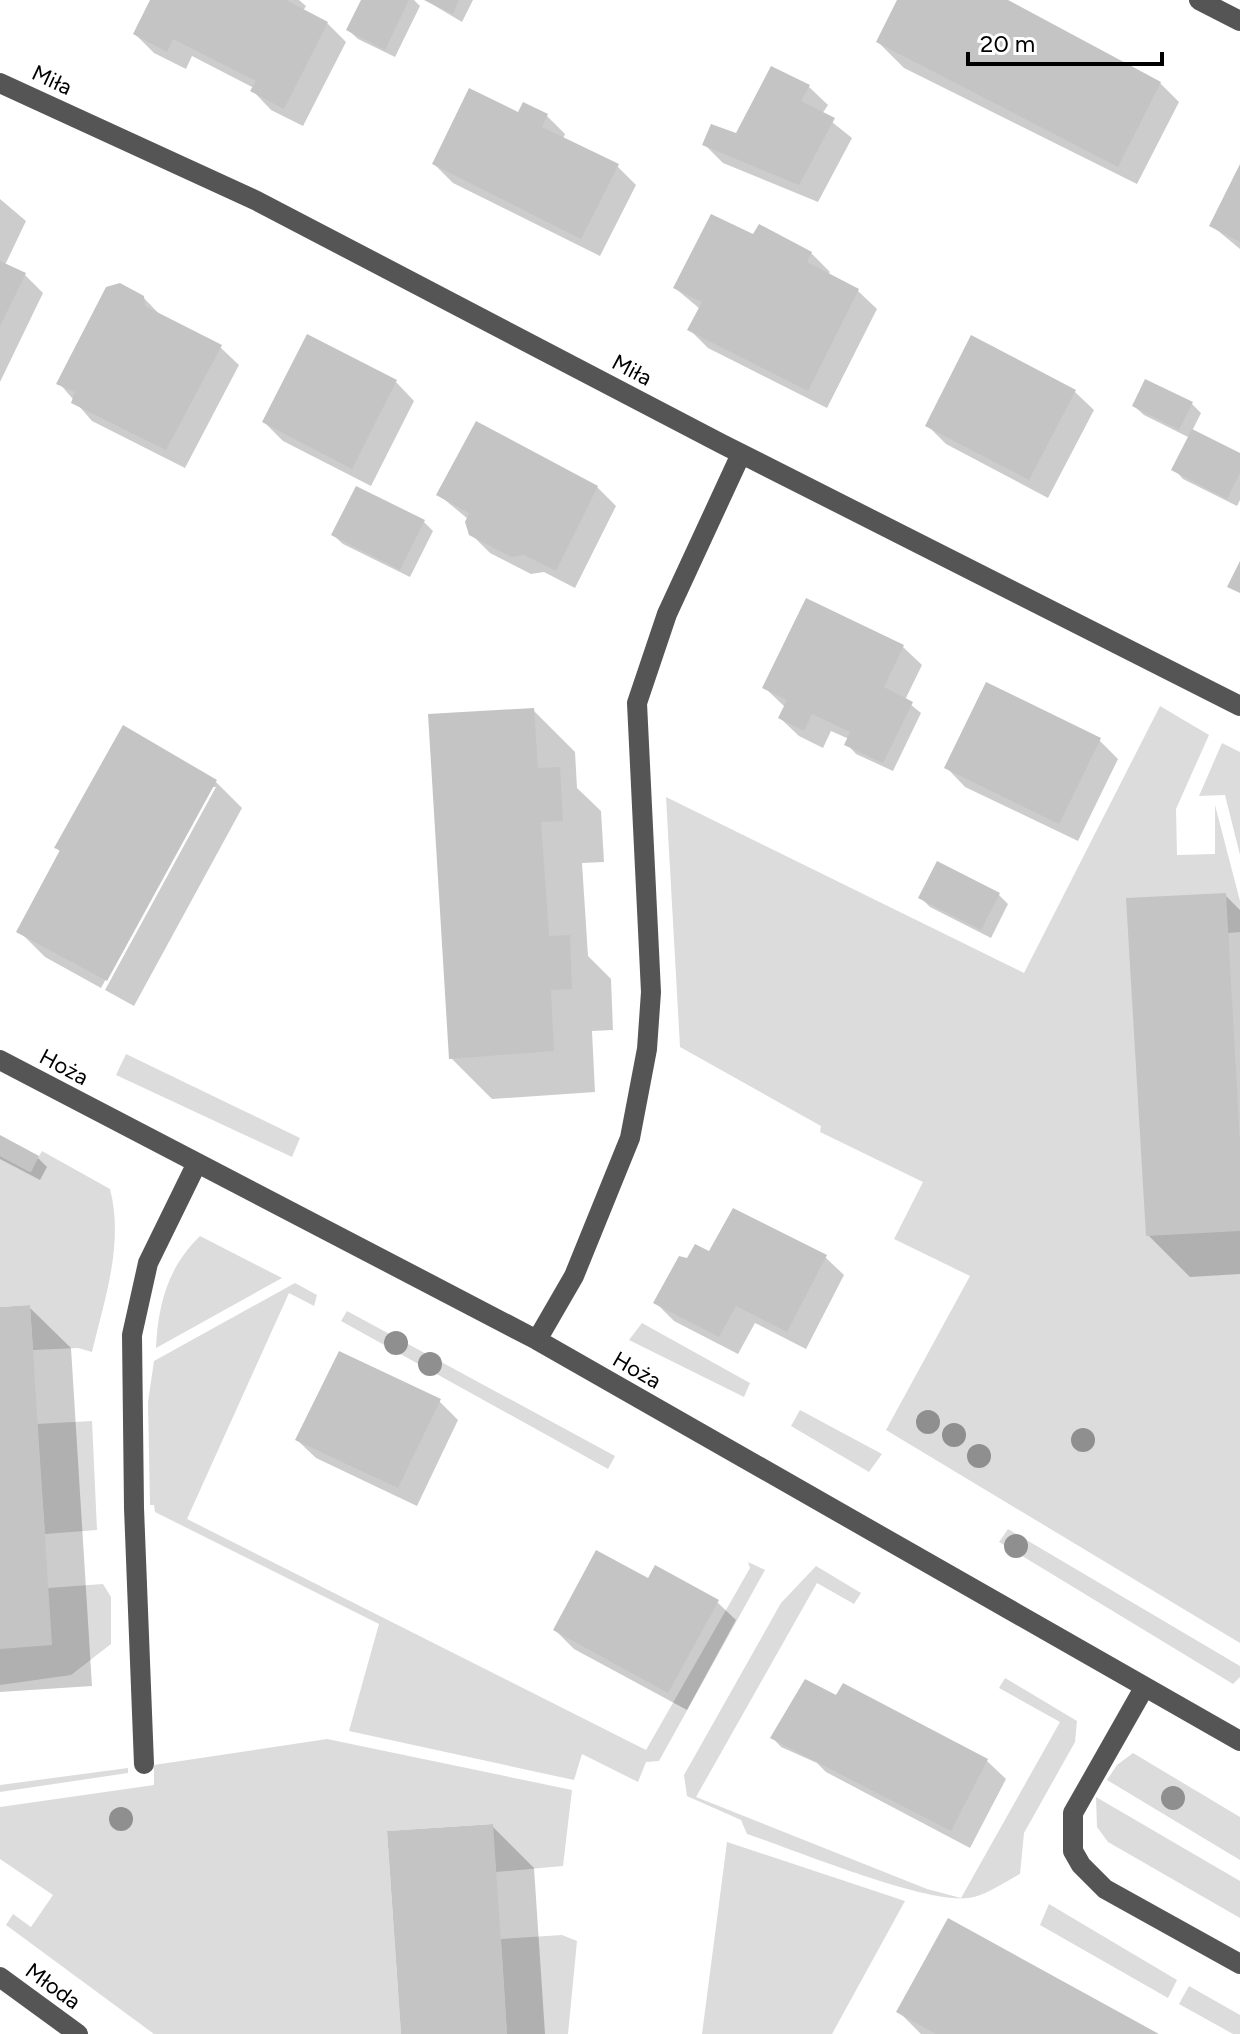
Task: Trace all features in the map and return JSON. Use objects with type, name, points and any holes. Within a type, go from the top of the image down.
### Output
[{"type":"street","points":[[1199,0],[1240,21]]},
{"type":"street","name":"Miła","points":[[0,83],[257,201],[741,454],[1240,706]]},
{"type":"street","points":[[537,1340],[574,1276],[630,1138],[647,1049],[651,992],[637,703],[667,614],[741,454]]},
{"type":"street","name":"Hoża","points":[[0,1060],[196,1165],[537,1340],[1240,1741]]},
{"type":"street","points":[[144,1764],[134,1508],[132,1335],[148,1263],[196,1165]]},
{"type":"street","points":[[1144,1688],[1077,1802],[1071,1826],[1073,1851],[1081,1865],[1105,1889],[1240,1964]]},
{"type":"street","name":"Młoda","points":[[0,1977],[78,2034]]},
{"type":"shaded area","points":[[1160,706],[1209,735],[1176,809],[1177,855],[1215,854],[1215,805],[1240,901],[1240,932],[1228,933],[1240,1231],[1240,1643],[886,1430],[970,1276],[894,1239],[923,1182],[820,1132],[821,1126],[680,1047],[666,797],[1024,973]]},
{"type":"shaded area","points":[[1222,743],[1240,752],[1240,855],[1225,795],[1199,796]]},
{"type":"shaded area","points":[[126,1054],[300,1138],[292,1157],[116,1075]]},
{"type":"shaded area","points":[[42,1151],[110,1189],[114,1209],[114,1250],[92,1352],[78,1348],[33,1350],[30,1305],[0,1307],[0,1156],[30,1172]]},
{"type":"shaded area","points":[[200,1236],[282,1278],[156,1348],[159,1316],[167,1287],[180,1260]]},
{"type":"shaded area","points":[[295,1283],[317,1295],[314,1306],[289,1293],[187,1519],[646,1750],[750,1568],[748,1562],[765,1570],[659,1761],[646,1762],[638,1782],[582,1754],[574,1780],[349,1731],[379,1624],[155,1512],[154,1505],[150,1505],[148,1402],[154,1361]]},
{"type":"shaded area","points":[[347,1311],[615,1456],[608,1469],[341,1321]]},
{"type":"shaded area","points":[[642,1323],[750,1383],[744,1397],[629,1340]]},
{"type":"shaded area","points":[[800,1410],[882,1454],[869,1472],[791,1426]]},
{"type":"shaded area","points":[[92,1421],[97,1530],[45,1534],[37,1424]]},
{"type":"shaded area","points":[[1008,1529],[1240,1666],[1240,1677],[1233,1684],[999,1542]]},
{"type":"shaded area","points":[[816,1566],[861,1593],[854,1604],[817,1583],[696,1797],[927,1889],[960,1898],[892,1885],[747,1834],[741,1820],[687,1796],[684,1775],[781,1603]]},
{"type":"shaded area","points":[[103,1584],[111,1597],[111,1644],[71,1675],[0,1685],[0,1649],[48,1588]]},
{"type":"shaded area","points":[[1005,1678],[1077,1721],[1075,1742],[1024,1833],[1020,1874],[982,1895],[961,1898],[1060,1722],[999,1688]]},
{"type":"shaded area","points":[[327,1739],[572,1790],[563,1866],[496,1872],[492,1824],[387,1831],[401,2034],[154,2034],[6,1925],[13,1914],[31,1927],[53,1895],[0,1859],[0,1807],[154,1785],[154,1765]]},
{"type":"shaded area","points":[[1133,1753],[1240,1817],[1240,1860],[1107,1780],[1117,1765]]},
{"type":"shaded area","points":[[128,1768],[128,1773],[0,1792],[0,1785]]},
{"type":"shaded area","points":[[1096,1797],[1240,1881],[1240,1918],[1108,1842],[1097,1827]]},
{"type":"shaded area","points":[[727,1842],[905,1901],[832,2034],[702,2034]]},
{"type":"shaded area","points":[[1049,1904],[1177,1980],[1168,1998],[1040,1925]]},
{"type":"shaded area","points":[[562,1935],[577,1941],[568,2034],[507,2034],[501,1939]]},
{"type":"shaded area","points":[[1189,1986],[1240,2015],[1240,2034],[1233,2034],[1179,2004]]},
{"type":"building","points":[[150,0],[286,0],[328,22],[284,109],[250,91],[256,81],[173,39],[167,52],[133,34]]},
{"type":"building","points":[[361,0],[409,0],[385,50],[346,30]]},
{"type":"building","points":[[424,0],[459,0],[453,14]]},
{"type":"building","points":[[897,0],[1008,0],[1161,82],[1118,167],[876,42]]},
{"type":"building","points":[[771,66],[810,85],[801,101],[835,118],[799,185],[702,145],[711,124],[736,133]]},
{"type":"building","points":[[469,88],[518,112],[523,102],[548,114],[542,127],[619,164],[581,239],[432,164]]},
{"type":"building","points":[[1240,164],[1240,242],[1209,226]]},
{"type":"building","points":[[711,214],[753,234],[759,224],[812,252],[807,262],[859,289],[808,391],[687,330],[702,302],[673,288]]},
{"type":"building","points":[[0,261],[26,273],[0,326]]},
{"type":"building","points":[[120,283],[144,296],[145,306],[222,345],[166,450],[71,403],[75,392],[56,384],[106,287]]},
{"type":"building","points":[[307,334],[397,380],[352,469],[262,422]]},
{"type":"building","points":[[971,335],[1076,390],[1029,480],[925,426]]},
{"type":"building","points":[[1145,379],[1193,402],[1179,430],[1132,406]]},
{"type":"building","points":[[476,421],[598,486],[556,571],[524,555],[511,557],[469,535],[465,522],[469,513],[436,495]]},
{"type":"building","points":[[1192,429],[1240,453],[1240,473],[1227,499],[1171,470]]},
{"type":"building","points":[[356,486],[425,520],[400,570],[331,535]]},
{"type":"building","points":[[1240,561],[1240,593],[1227,587]]},
{"type":"building","points":[[806,598],[904,645],[884,687],[913,702],[883,763],[844,745],[850,732],[812,714],[804,731],[778,718],[787,700],[762,688]]},
{"type":"building","points":[[986,682],[1101,738],[1059,824],[944,768]]},
{"type":"building","points":[[534,708],[538,768],[560,767],[563,821],[541,822],[549,936],[570,935],[572,989],[551,990],[554,1051],[449,1059],[428,714]]},
{"type":"building","points":[[123,725],[217,780],[107,981],[16,932],[60,850],[54,848]]},
{"type":"building","points":[[937,861],[1000,893],[981,930],[918,898]]},
{"type":"building","points":[[1226,893],[1240,1143],[1240,1231],[1146,1236],[1126,898]]},
{"type":"building","points":[[0,1135],[39,1156],[31,1172],[0,1156]]},
{"type":"building","points":[[733,1208],[827,1255],[787,1332],[736,1306],[719,1337],[653,1303],[679,1256],[687,1258],[695,1244],[709,1251]]},
{"type":"building","points":[[30,1305],[52,1645],[0,1649],[0,1307]]},
{"type":"building","points":[[339,1351],[441,1399],[398,1488],[295,1440]]},
{"type":"building","points":[[596,1550],[648,1578],[655,1565],[719,1600],[668,1693],[553,1630]]},
{"type":"building","points":[[805,1679],[836,1695],[843,1683],[988,1759],[951,1831],[770,1738]]},
{"type":"building","points":[[493,1824],[507,2034],[401,2034],[387,1831]]},
{"type":"building","points":[[948,1918],[1159,2034],[936,2034],[896,2012]]}]
